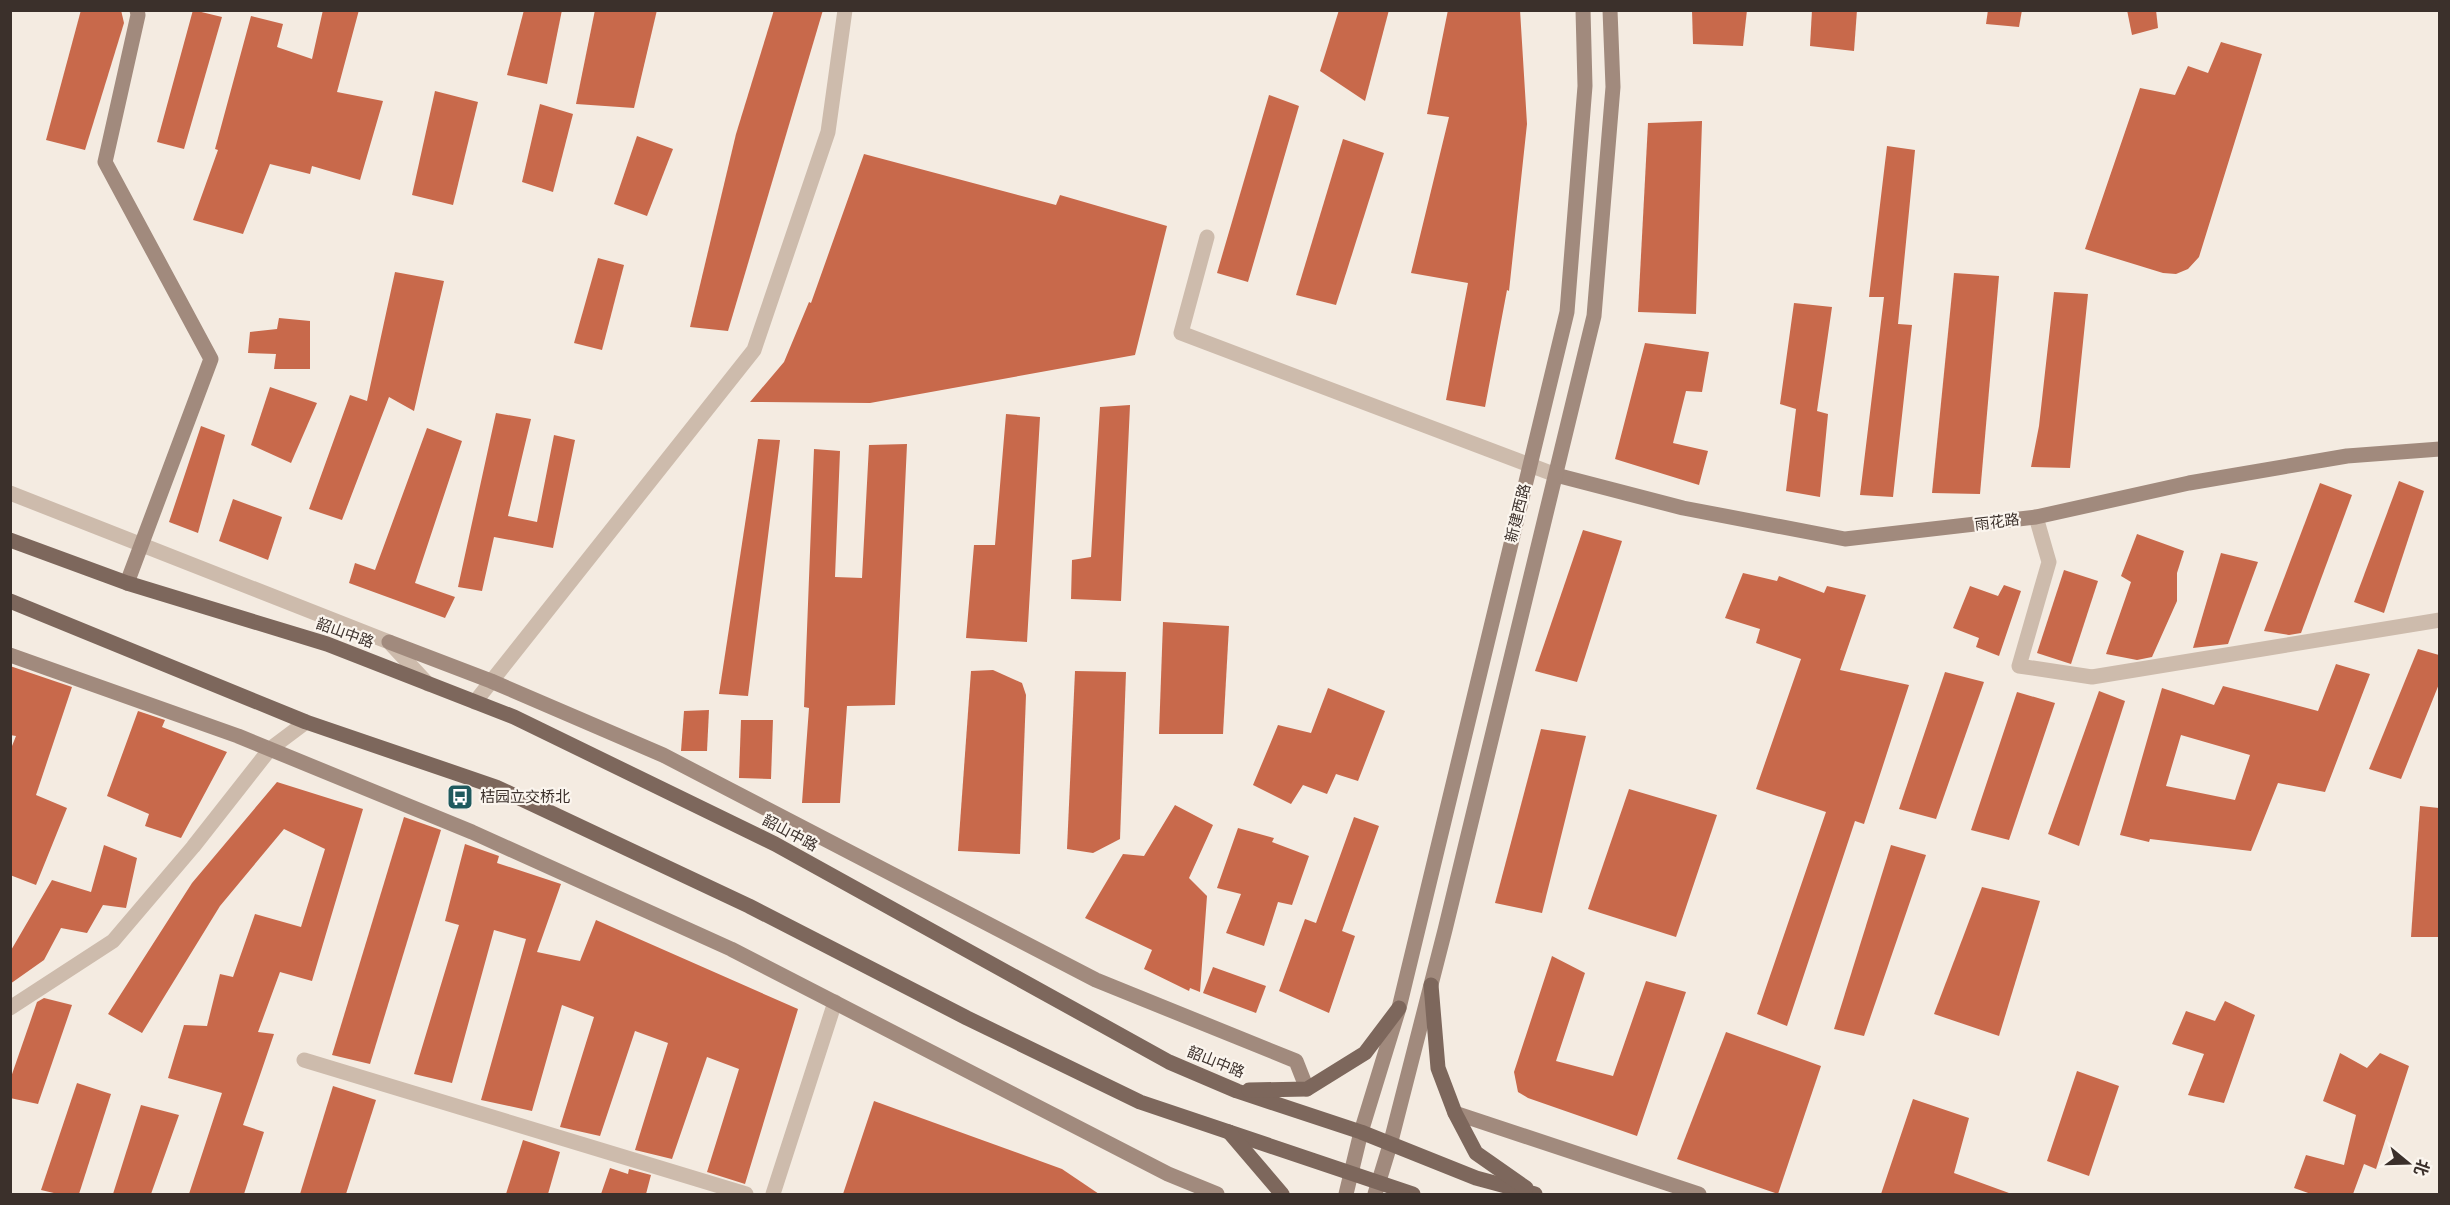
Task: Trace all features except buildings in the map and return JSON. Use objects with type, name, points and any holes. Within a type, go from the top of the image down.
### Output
[{"type":"main road","name":"韶山中路","points":[[10,540],[127,583],[327,644],[514,717],[775,844],[1169,1062],[1237,1090],[1361,1132],[1476,1178],[1535,1194]]},
{"type":"main road","points":[[10,601],[306,722],[496,787],[750,906],[967,1018],[1140,1101],[1352,1175],[1377,1189],[1413,1194]]},
{"type":"main road","points":[[1431,986],[1438,1068],[1455,1113],[1476,1153],[1535,1194]]},
{"type":"main road","points":[[1237,1090],[1307,1089],[1365,1053],[1399,1008]]},
{"type":"main road","points":[[1229,1132],[1282,1194]]},
{"type":"street","points":[[127,583],[212,359],[105,162],[138,15],[136,10]]},
{"type":"street","points":[[475,702],[754,350],[828,132],[845,10]]},
{"type":"street","name":"新建西路","points":[[1346,1194],[1361,1132],[1399,1008],[1567,312],[1585,86],[1582,10]]},
{"type":"street","name":"新建西路","points":[[1377,1189],[1431,986],[1594,316],[1613,87],[1610,10]]},
{"type":"street","points":[[1207,237],[1181,333],[1556,475]]},
{"type":"street","name":"雨花路","points":[[1556,475],[1683,508],[1845,539],[2036,517],[2189,483],[2347,456],[2439,449]]},
{"type":"street","points":[[10,493],[491,681],[663,755],[1096,980],[1296,1061],[1307,1089]]},
{"type":"street","points":[[2036,517],[2049,562],[2019,666],[2091,677],[2439,620]]},
{"type":"street","points":[[389,642],[429,684]]},
{"type":"street","points":[[10,655],[270,749],[483,837],[731,949],[1168,1174],[1216,1194]]},
{"type":"street","points":[[10,1008],[112,941],[193,847],[270,749],[306,722]]},
{"type":"street","points":[[773,1194],[835,1002]]},
{"type":"street","points":[[304,1060],[746,1194]]},
{"type":"street","points":[[1455,1113],[1699,1194]]},
{"type":"place","name":"桔园立交桥北","points":[[460,797]]}]
